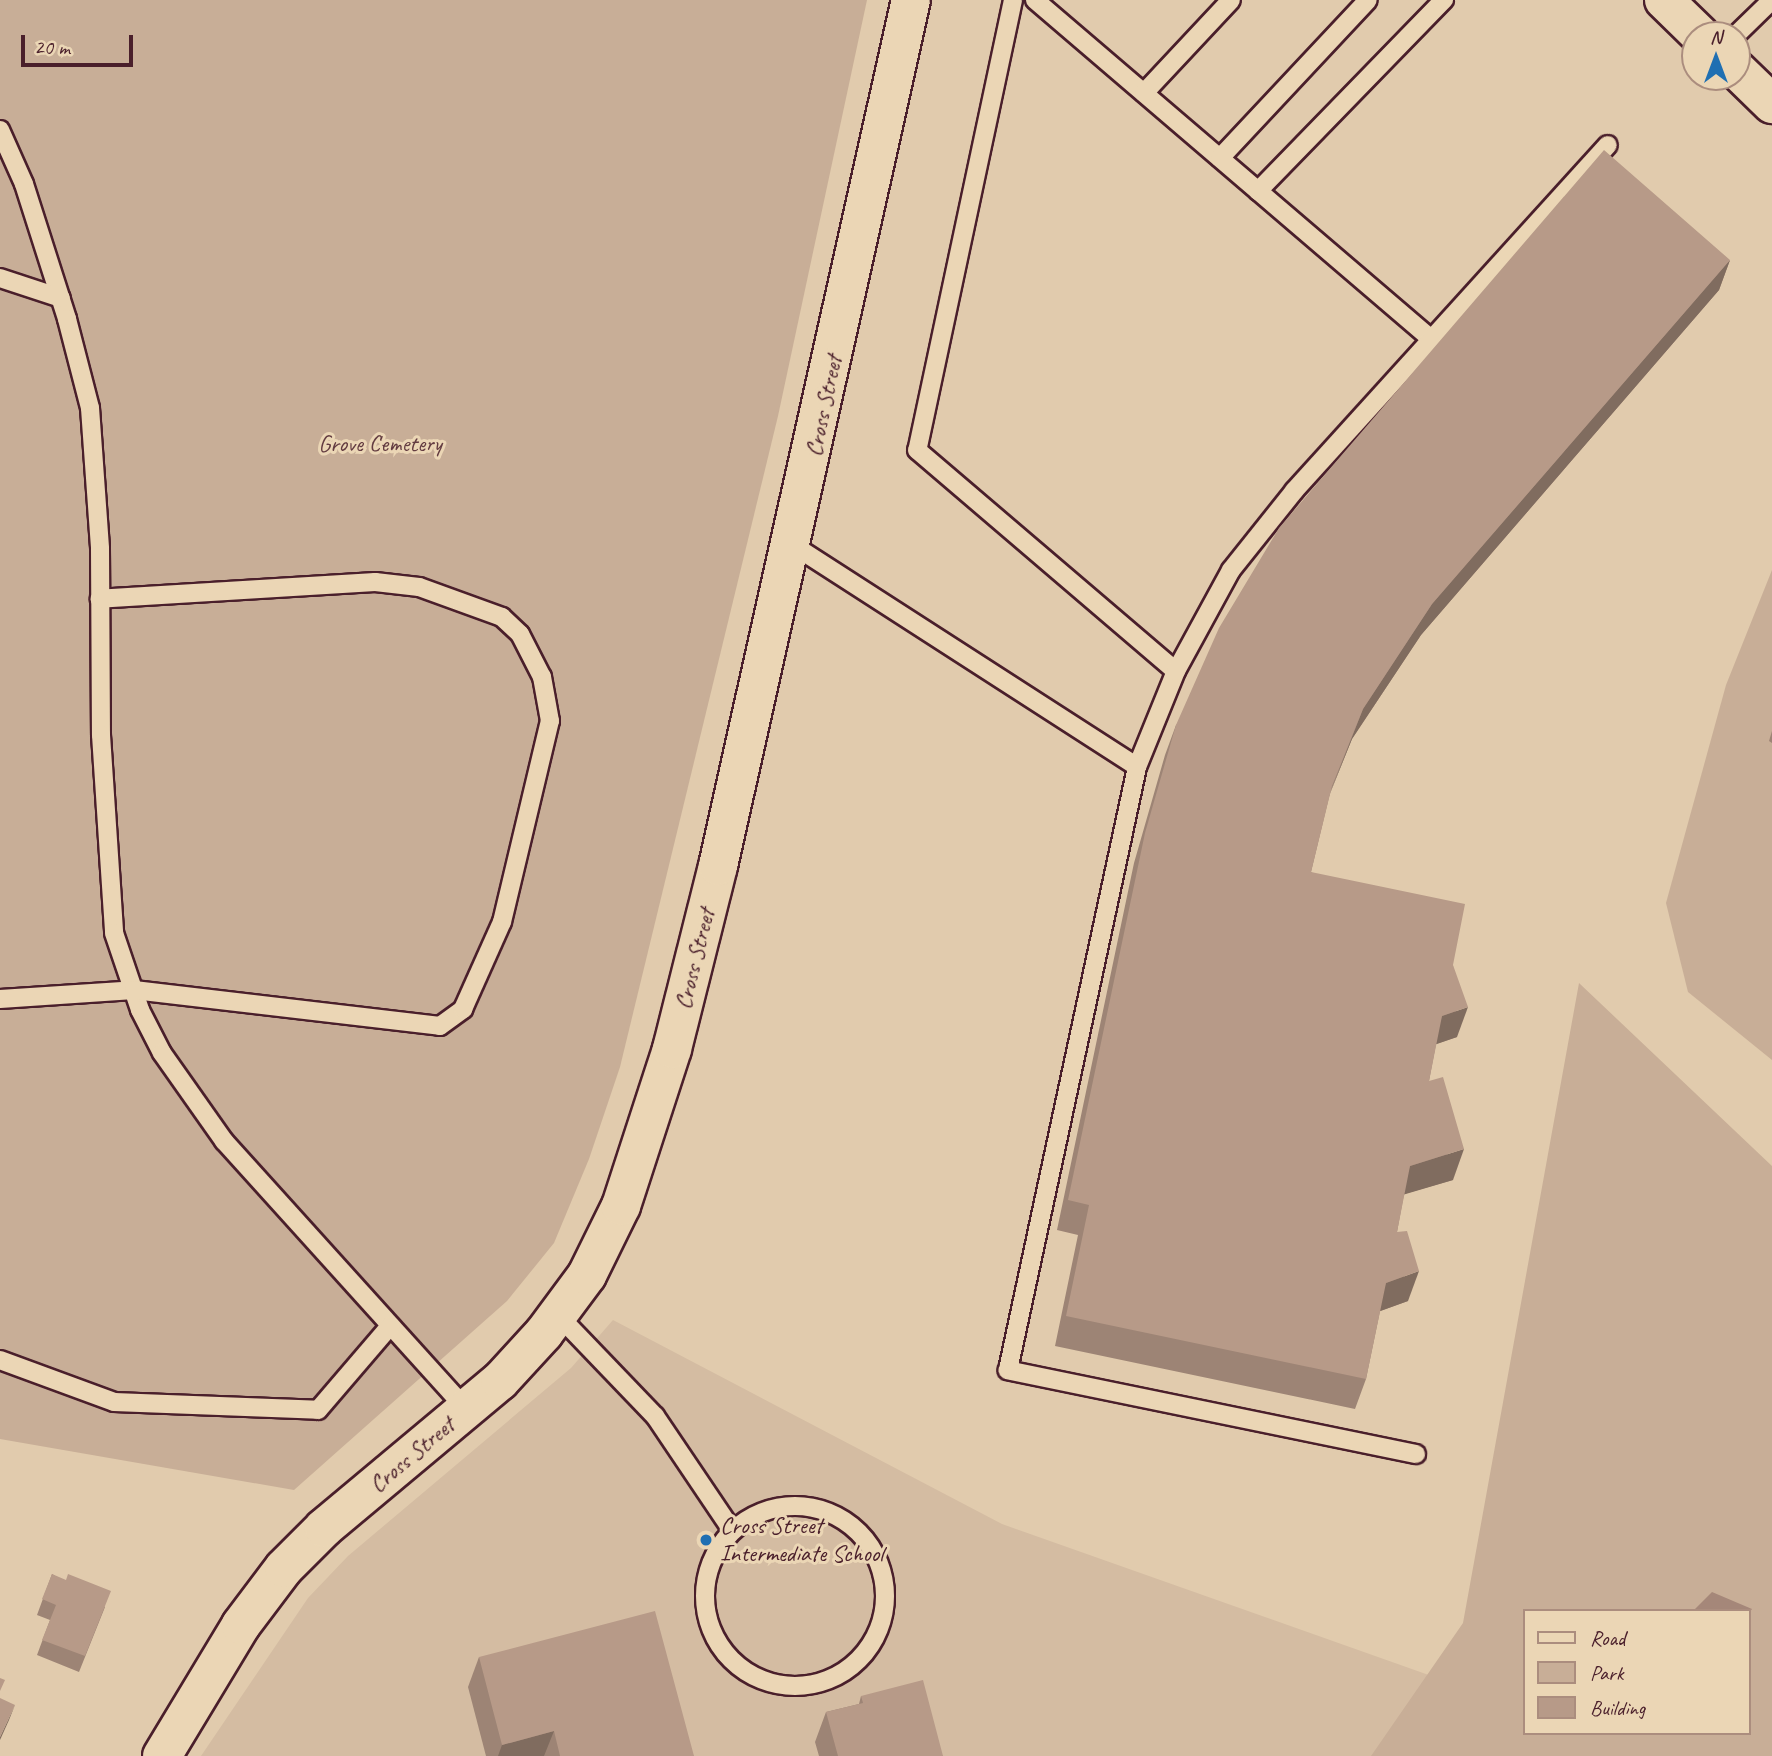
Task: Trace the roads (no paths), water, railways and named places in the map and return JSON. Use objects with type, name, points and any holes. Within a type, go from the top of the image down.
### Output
[{"type":"street","name":"Cross Street","points":[[162,1756],[241,1625],[284,1568],[324,1528],[500,1381],[558,1315],[587,1275],[621,1206],[672,1049],[793,545],[911,0]]},
{"type":"street","points":[[1664,0],[1686,21]]},
{"type":"street","points":[[1751,84],[1772,104]]},
{"type":"lane","points":[[1013,0],[917,450],[1176,671]]},
{"type":"lane","points":[[1035,0],[1430,338]]},
{"type":"lane","points":[[1144,93],[1231,0]]},
{"type":"lane","points":[[1220,158],[1368,0]]},
{"type":"lane","points":[[1258,191],[1444,0]]},
{"type":"lane","points":[[1751,21],[1772,1]]},
{"type":"lane","points":[[0,130],[24,184],[61,299],[90,408],[100,599],[101,735],[114,933],[134,990],[162,1053],[224,1141],[467,1410]]},
{"type":"lane","points":[[1416,1454],[1007,1370],[1137,767],[1176,671],[1231,570],[1299,485],[1608,145]]},
{"type":"lane","points":[[0,278],[61,299]]},
{"type":"lane","points":[[793,545],[1137,767]]},
{"type":"lane","points":[[0,999],[134,990],[440,1026],[463,1009],[502,922],[550,721],[542,677],[520,634],[502,617],[419,587],[375,582],[100,599]]},
{"type":"lane","points":[[558,1315],[654,1416],[732,1530]]},
{"type":"lane","points":[[0,1360],[114,1402],[318,1410],[390,1326]]},
{"type":"lane","points":[[787,1505],[817,1508],[853,1527],[868,1541],[882,1568],[886,1598],[880,1628],[865,1654],[842,1673],[815,1684],[786,1686],[757,1678],[733,1662],[715,1639],[705,1611],[705,1581],[714,1553],[732,1530],[757,1513],[787,1505]]},
{"type":"place","name":"Cross Street Intermediate School","points":[[706,1540]]},
{"type":"park label","name":"Grove Cemetery","points":[[380,444]]}]
